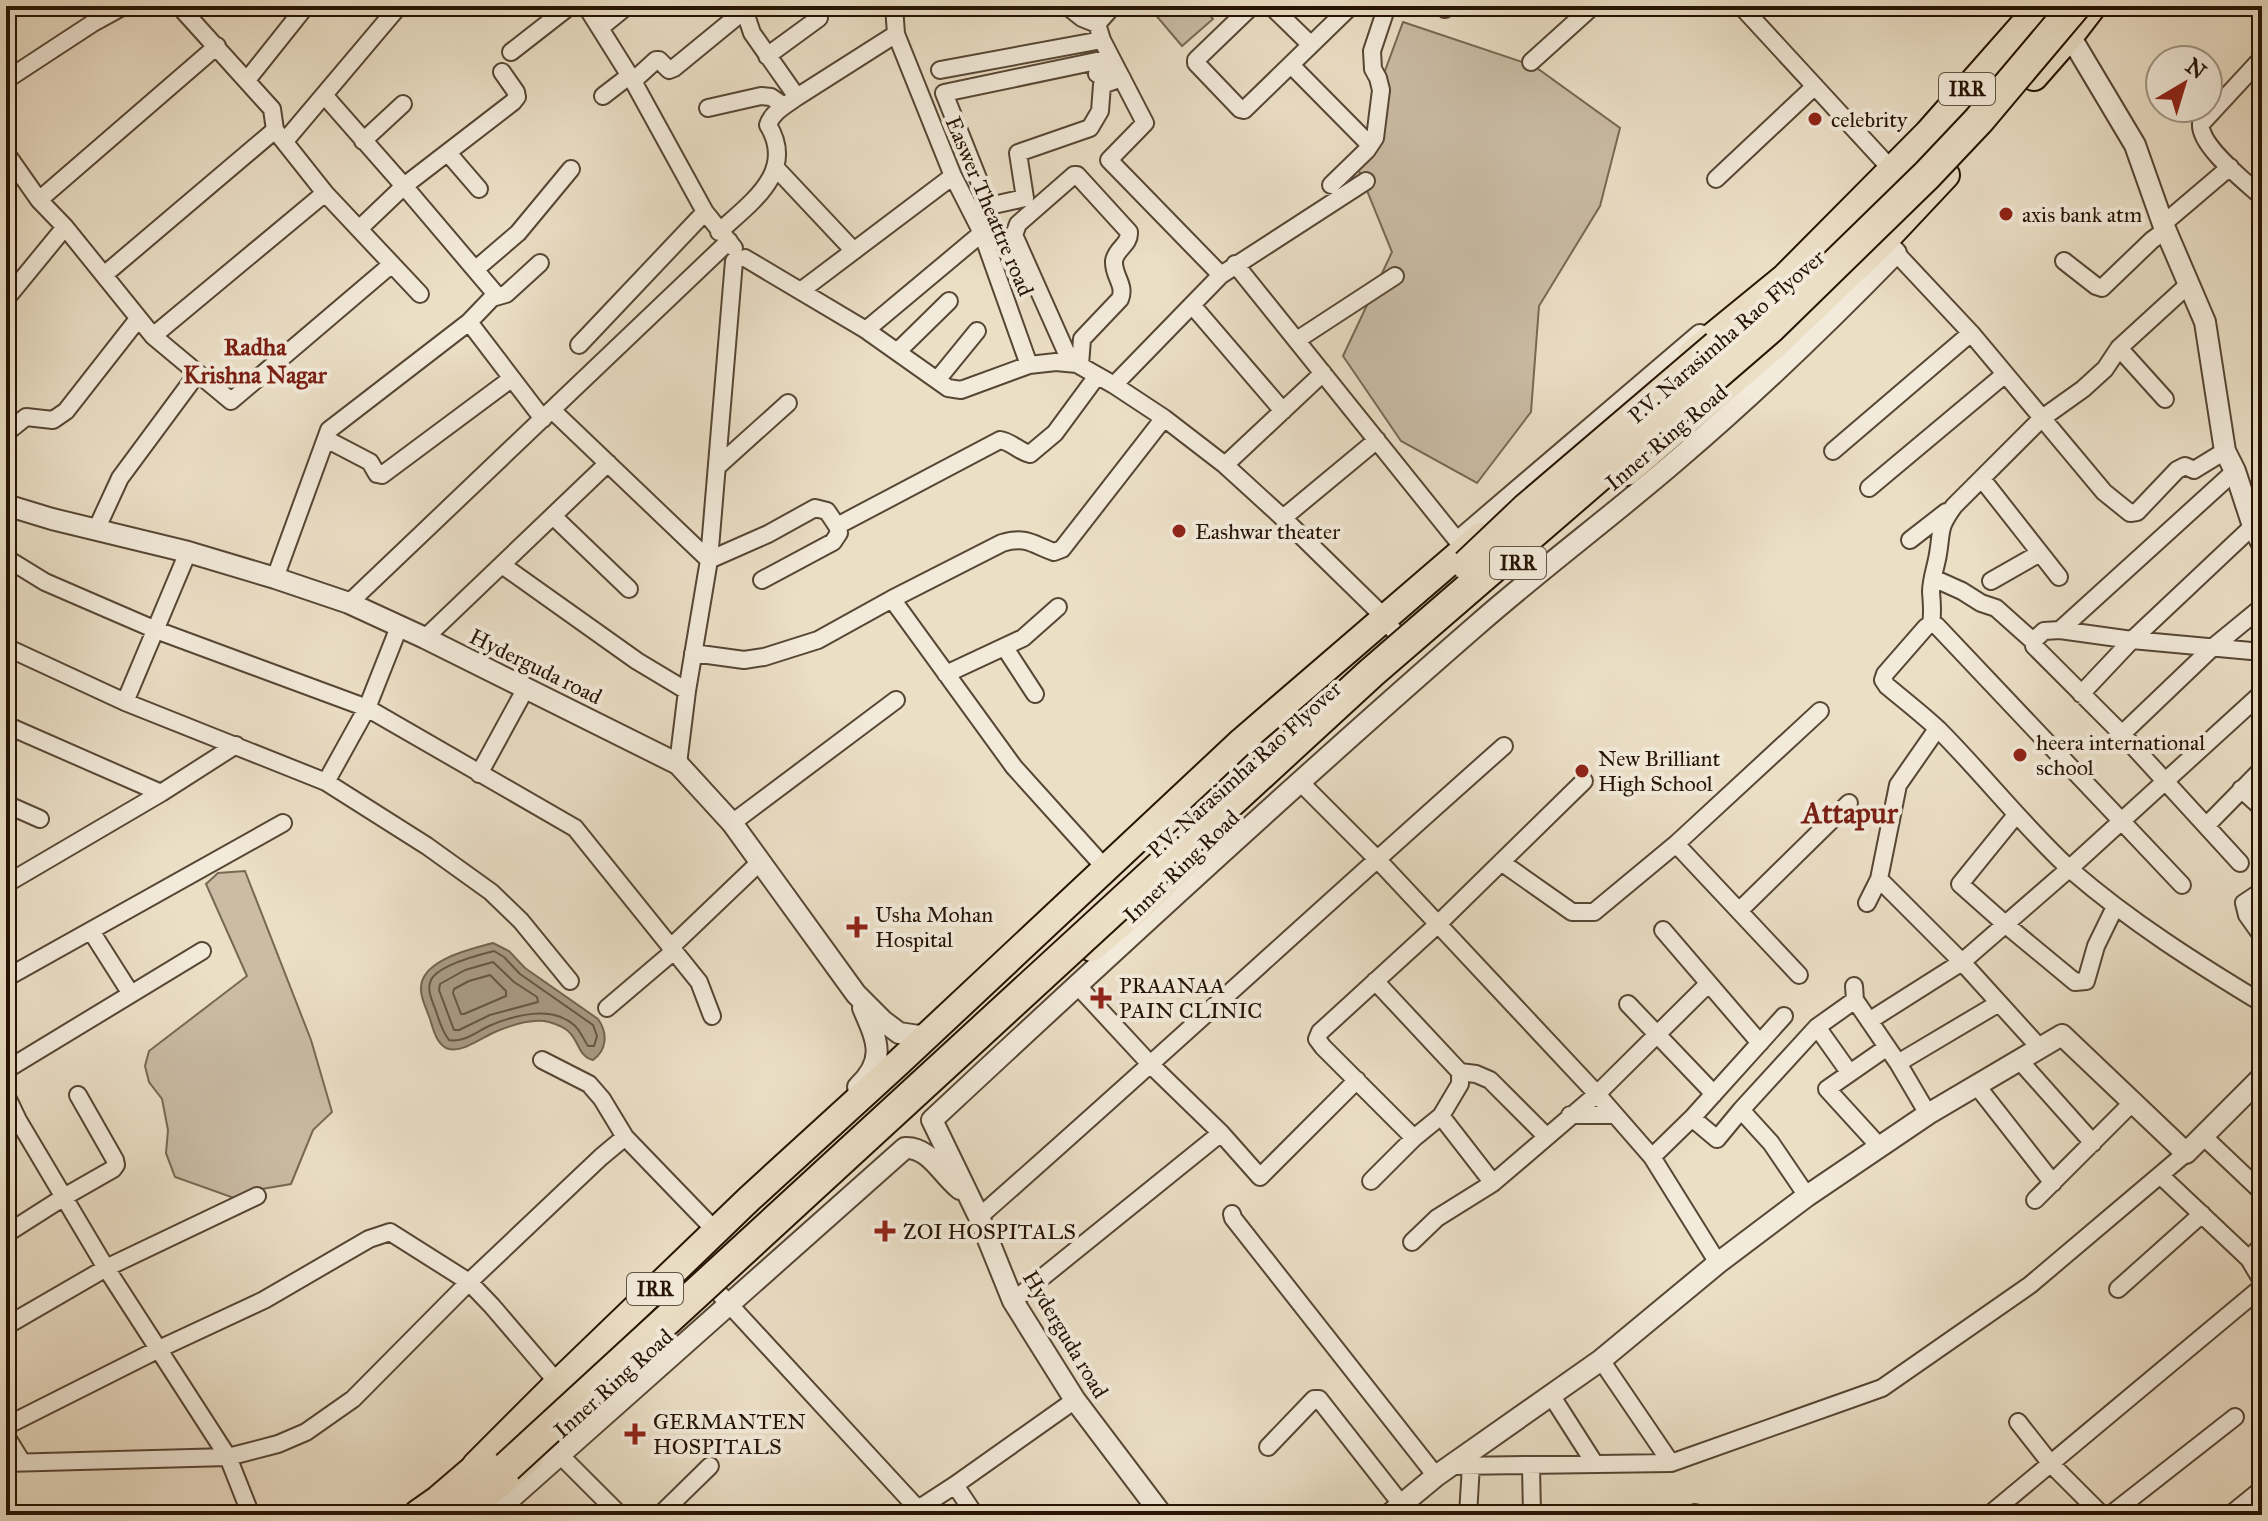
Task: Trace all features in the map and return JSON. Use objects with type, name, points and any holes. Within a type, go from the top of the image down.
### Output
[{"type":"highway","name":"P.V. Narasimha Rao Flyover","points":[[419,1515],[495,1453],[1526,509],[1807,270],[1956,114],[2043,6]]},
{"type":"highway","name":"P.V. Narasimha Rao Flyover","points":[[451,1515],[1371,673],[1769,329],[1927,175],[1979,120],[2075,6]]},
{"type":"main road","name":"Inner Ring Road","points":[[413,1515],[493,1450],[554,1379],[1381,614],[1785,277],[1928,133],[2043,6]]},
{"type":"main road","name":"Inner Ring Road","points":[[463,1515],[553,1448],[723,1297],[1063,972],[1139,908],[1285,766],[1411,653],[1634,480],[1773,347],[1890,247],[1954,166],[2093,6]]},
{"type":"street","points":[[6,80],[124,6]]},
{"type":"street","points":[[179,6],[272,109],[280,135],[325,193],[420,294]]},
{"type":"street","points":[[247,80],[306,6]]},
{"type":"street","points":[[104,275],[280,135],[324,95],[399,6]]},
{"type":"street","points":[[511,52],[570,6]]},
{"type":"street","points":[[586,6],[631,78],[705,212],[732,248],[866,330],[948,388],[961,390],[1029,365],[1075,364],[1114,385],[1164,418],[1225,465],[1381,614],[1411,653]]},
{"type":"street","points":[[600,28],[627,6]]},
{"type":"street","name":"Easwer Theattre road","points":[[894,6],[896,34],[953,176],[982,233],[1029,365]]},
{"type":"street","points":[[1067,6],[1100,32],[1145,123],[1109,160],[1221,275]]},
{"type":"street","points":[[1100,32],[1113,6]]},
{"type":"street","points":[[1252,6],[1196,63],[1244,110],[1351,6]]},
{"type":"street","points":[[1271,6],[1311,45]]},
{"type":"street","points":[[1331,185],[1375,138],[1381,90],[1373,69],[1372,51],[1387,6]]},
{"type":"street","points":[[1531,62],[1593,6]]},
{"type":"street","points":[[1741,6],[1892,170]]},
{"type":"street","points":[[2043,6],[2070,36],[2135,145],[2164,227],[2205,322],[2225,451],[2258,535],[2132,640],[2081,694]]},
{"type":"street","points":[[603,96],[656,60],[669,70],[674,68],[745,7],[752,33],[790,101]]},
{"type":"street","points":[[767,56],[819,18]]},
{"type":"street","points":[[940,70],[1100,32]]},
{"type":"street","points":[[678,764],[709,560],[732,248],[751,202],[770,180],[779,157],[775,137],[768,125],[775,113],[790,101],[896,34]]},
{"type":"street","points":[[39,200],[217,46]]},
{"type":"street","points":[[2262,58],[2201,124],[2200,132],[2210,147],[2262,197]]},
{"type":"street","points":[[1291,65],[1370,145]]},
{"type":"street","points":[[1097,74],[1100,111],[1090,128],[1018,153],[1025,198],[989,206],[944,93],[1097,74],[1116,68]]},
{"type":"street","points":[[1097,74],[1116,68]]},
{"type":"street","points":[[359,229],[404,186],[513,102],[516,92],[502,72]]},
{"type":"street","points":[[1716,179],[1815,86]]},
{"type":"street","points":[[275,578],[329,430],[469,322],[494,292],[324,95]]},
{"type":"street","points":[[708,108],[761,96],[790,101]]},
{"type":"street","points":[[363,141],[403,104]]},
{"type":"street","points":[[6,153],[39,200],[65,227],[153,336],[231,401],[392,264]]},
{"type":"street","points":[[448,153],[479,189]]},
{"type":"street","points":[[775,167],[854,251]]},
{"type":"street","points":[[2064,261],[2102,288],[2230,167]]},
{"type":"street","points":[[476,269],[518,233],[571,169]]},
{"type":"street","points":[[1073,347],[1120,299],[1123,289],[1116,276],[1115,255],[1130,236],[1077,175],[1018,224],[1014,235],[1073,347],[1075,364]]},
{"type":"street","points":[[802,290],[953,176]]},
{"type":"street","points":[[1114,385],[1221,275],[1366,181]]},
{"type":"street","points":[[153,336],[325,193]]},
{"type":"street","points":[[579,345],[705,212]]},
{"type":"street","points":[[8,291],[65,227]]},
{"type":"street","points":[[866,330],[982,233]]},
{"type":"street","points":[[1890,247],[1971,333],[2104,492],[2130,513],[2137,512],[2177,470],[2185,466],[2194,470],[2225,451]]},
{"type":"street","points":[[349,603],[547,414],[732,248]]},
{"type":"street","points":[[492,298],[506,294],[540,263]]},
{"type":"street","points":[[1235,264],[1461,546]]},
{"type":"street","points":[[1297,340],[1395,276]]},
{"type":"street","points":[[1910,540],[1954,506],[2041,419],[2105,369],[2119,348],[2189,284]]},
{"type":"street","points":[[897,352],[949,301]]},
{"type":"street","points":[[1192,305],[1283,411]]},
{"type":"street","points":[[6,433],[26,417],[53,420],[66,411],[138,319]]},
{"type":"street","points":[[469,322],[511,379],[547,414],[608,463],[709,560]]},
{"type":"street","points":[[937,380],[977,331]]},
{"type":"street","points":[[1833,451],[1971,333]]},
{"type":"street","points":[[2119,348],[2165,399]]},
{"type":"street","points":[[1225,465],[1323,373]]},
{"type":"street","points":[[96,530],[120,478],[197,374]]},
{"type":"street","points":[[1869,488],[2004,375]]},
{"type":"street","points":[[837,526],[1000,440],[1030,454],[1055,433],[1097,376]]},
{"type":"street","points":[[326,439],[370,462],[377,474],[382,475],[511,379]]},
{"type":"street","points":[[718,466],[788,403]]},
{"type":"street","points":[[693,653],[744,660],[764,657],[818,640],[1002,543],[1029,540],[1054,552],[1062,549],[1164,418]]},
{"type":"street","points":[[1283,518],[1377,440]]},
{"type":"street","points":[[425,638],[608,463]]},
{"type":"street","points":[[2060,630],[2235,471]]},
{"type":"street","points":[[1982,479],[2059,577]]},
{"type":"street","points":[[1357,1080],[1263,1181],[1221,1133],[1151,1065],[1076,984],[1482,621],[1634,480]]},
{"type":"street","name":"Hyderguda road","points":[[6,505],[188,552],[349,603],[678,764],[732,823],[856,994],[899,1033],[919,1036],[931,1032]]},
{"type":"street","points":[[1931,624],[1939,533],[1954,506]]},
{"type":"street","points":[[709,560],[768,534],[815,508],[827,511],[839,533],[833,542],[762,580]]},
{"type":"street","points":[[553,516],[629,589]]},
{"type":"street","points":[[125,702],[188,552]]},
{"type":"street","points":[[1991,581],[2040,553]]},
{"type":"street","points":[[6,558],[45,582],[156,630],[367,708],[575,828],[699,982],[712,1016]]},
{"type":"street","points":[[502,565],[637,661],[687,691]]},
{"type":"street","points":[[1933,578],[1996,608],[2033,641],[2034,646],[2122,734],[2240,863]]},
{"type":"street","points":[[892,599],[1014,767],[1106,869]]},
{"type":"street","points":[[946,674],[1023,638],[1058,607]]},
{"type":"street","points":[[2122,734],[2212,648],[2262,607]]},
{"type":"street","points":[[2182,885],[1937,626],[1931,624],[1926,627],[1894,663],[1883,680],[1887,686],[1937,729],[2070,868],[2115,907],[2197,964],[2262,1003]]},
{"type":"street","points":[[326,782],[367,708],[399,627]]},
{"type":"street","points":[[2033,641],[2044,631],[2060,630],[2262,652]]},
{"type":"street","points":[[6,647],[125,702],[326,782],[427,846],[491,892],[521,921],[570,981]]},
{"type":"street","points":[[1005,648],[1035,694]]},
{"type":"street","points":[[479,774],[526,688]]},
{"type":"street","points":[[1869,1021],[1962,962],[2262,693]]},
{"type":"street","points":[[732,823],[896,700]]},
{"type":"street","points":[[1501,862],[1572,912],[1594,912],[1676,844],[1820,711]]},
{"type":"street","points":[[6,725],[161,793]]},
{"type":"street","points":[[1867,903],[1879,879],[1898,785],[1937,729]]},
{"type":"street","points":[[6,884],[236,745]]},
{"type":"street","points":[[979,1217],[1504,746]]},
{"type":"street","points":[[2206,826],[2262,769]]},
{"type":"street","points":[[1414,1138],[1317,1039],[1320,1032],[1437,925],[1584,781]]},
{"type":"street","points":[[1300,782],[1377,859],[1652,1157],[1718,1263]]},
{"type":"street","points":[[2241,789],[2262,808]]},
{"type":"street","points":[[1740,910],[1849,803]]},
{"type":"street","points":[[6,804],[40,819]]},
{"type":"street","points":[[2016,815],[1960,884],[2075,982],[2086,981],[2096,946],[2115,907]]},
{"type":"street","points":[[6,978],[283,823]]},
{"type":"street","points":[[1676,844],[1799,975]]},
{"type":"street","points":[[607,1008],[761,861]]},
{"type":"street","points":[[1879,879],[1962,962],[2040,1048]]},
{"type":"street","points":[[2262,891],[2244,903],[2247,915],[2262,936]]},
{"type":"street","points":[[1663,930],[1760,1043]]},
{"type":"street","points":[[91,931],[131,994]]},
{"type":"street","points":[[6,1070],[202,951]]},
{"type":"street","points":[[1375,981],[1460,1072],[1490,1080],[1546,1136]]},
{"type":"street","name":"Hyderguda road","points":[[1076,984],[932,1120],[979,1217],[1013,1301],[1075,1400],[1162,1515]]},
{"type":"street","points":[[1412,1242],[1437,1218],[1493,1183],[1597,1094],[1708,984]]},
{"type":"street","points":[[1692,1118],[1717,1139],[1817,1027],[1855,993],[1869,1021],[1928,1114]]},
{"type":"street","points":[[6,1426],[264,1300],[381,1233],[390,1232],[469,1282],[554,1379],[709,1224],[870,1076],[878,1055],[876,1037],[856,994]]},
{"type":"street","points":[[1898,1063],[1999,1003]]},
{"type":"street","points":[[1628,1004],[1714,1094]]},
{"type":"street","points":[[1652,1157],[1692,1118],[1784,1016]]},
{"type":"street","points":[[1817,1027],[1849,1072]]},
{"type":"street","points":[[1268,1447],[1314,1399],[1319,1399],[1395,1510],[1601,1360],[1718,1263],[1807,1196],[1928,1114],[2062,1035],[2186,1153]]},
{"type":"street","points":[[1879,1146],[1827,1089],[1886,1048]]},
{"type":"street","points":[[542,1060],[589,1084],[625,1137],[709,1224]]},
{"type":"street","points":[[2019,1060],[2093,1143]]},
{"type":"street","points":[[1371,1181],[1441,1116],[1460,1084],[1460,1072]]},
{"type":"street","points":[[1454,1469],[1671,1463],[1882,1388],[2030,1285],[2161,1176],[2262,1077]]},
{"type":"street","points":[[1977,1086],[2053,1183]]},
{"type":"street","points":[[6,1095],[106,1268],[228,1457],[251,1515]]},
{"type":"street","points":[[6,1234],[116,1165],[78,1095]]},
{"type":"street","points":[[2035,1200],[2134,1101]]},
{"type":"street","points":[[1741,1110],[1771,1143],[1807,1196]]},
{"type":"street","points":[[1570,1115],[1613,1115]]},
{"type":"street","points":[[1441,1116],[1493,1183]]},
{"type":"street","points":[[1013,1301],[1221,1133]]},
{"type":"street","points":[[6,1436],[14,1463],[228,1457],[278,1444],[306,1432],[353,1399],[469,1282],[625,1137]]},
{"type":"street","points":[[2204,1137],[2262,1192]]},
{"type":"street","points":[[968,1196],[947,1179],[926,1153],[905,1148],[723,1297],[914,1512],[1075,1400]]},
{"type":"street","points":[[1989,1515],[2262,1284],[2249,1259],[2161,1176]]},
{"type":"street","points":[[6,1326],[106,1268],[257,1196]]},
{"type":"street","points":[[1232,1214],[1454,1469],[1468,1515]]},
{"type":"street","points":[[2118,1289],[2202,1214]]},
{"type":"street","points":[[2249,1259],[2262,1245]]},
{"type":"street","points":[[1601,1360],[1671,1463]]},
{"type":"street","points":[[1551,1395],[1595,1464]]},
{"type":"street","points":[[2110,1515],[2235,1417]]},
{"type":"street","points":[[2018,1422],[2051,1464],[2102,1515]]},
{"type":"street","points":[[492,1515],[553,1448],[620,1515]]},
{"type":"street","points":[[660,1515],[710,1466]]},
{"type":"street","points":[[1531,1466],[1532,1515]]},
{"type":"street","points":[[955,1485],[975,1515]]},
{"type":"street","points":[[2230,1515],[2262,1489]]},
{"type":"shaded area","points":[[1148,6],[1202,6],[1213,19],[1182,46]]},
{"type":"shaded area","points":[[1403,22],[1534,66],[1620,128],[1600,206],[1539,306],[1531,412],[1477,483],[1401,441],[1343,356],[1392,252],[1359,171],[1379,87]]},
{"type":"shaded area","points":[[245,871],[311,1040],[332,1112],[313,1130],[291,1184],[234,1198],[175,1177],[166,1153],[168,1130],[162,1099],[149,1082],[145,1066],[149,1051],[247,976],[206,884],[218,873]]},
{"type":"water","points":[[493,943],[509,951],[525,968],[598,1019],[604,1041],[598,1056],[593,1060],[588,1058],[568,1031],[543,1021],[507,1027],[461,1048],[449,1049],[441,1044],[422,997],[423,980],[428,971],[448,958]]},
{"type":"place","name":"celebrity","points":[[1815,119]]},
{"type":"place","name":"axis bank atm","points":[[2006,214]]},
{"type":"place","name":"Eashwar theater","points":[[1179,531]]},
{"type":"place","name":"heera international school","points":[[2020,755]]},
{"type":"place","name":"New Brilliant High School","points":[[1582,771]]},
{"type":"place","name":"Usha Mohan Hospital","points":[[857,927]]},
{"type":"place","name":"PRAANAA PAIN CLINIC","points":[[1101,998]]},
{"type":"place","name":"ZOI HOSPITALS","points":[[885,1231]]},
{"type":"place","name":"GERMANTEN HOSPITALS","points":[[635,1434]]},
{"type":"district","name":"Radha Krishna Nagar","points":[[255,361]]},
{"type":"district","name":"Attapur","points":[[1850,813]]}]
